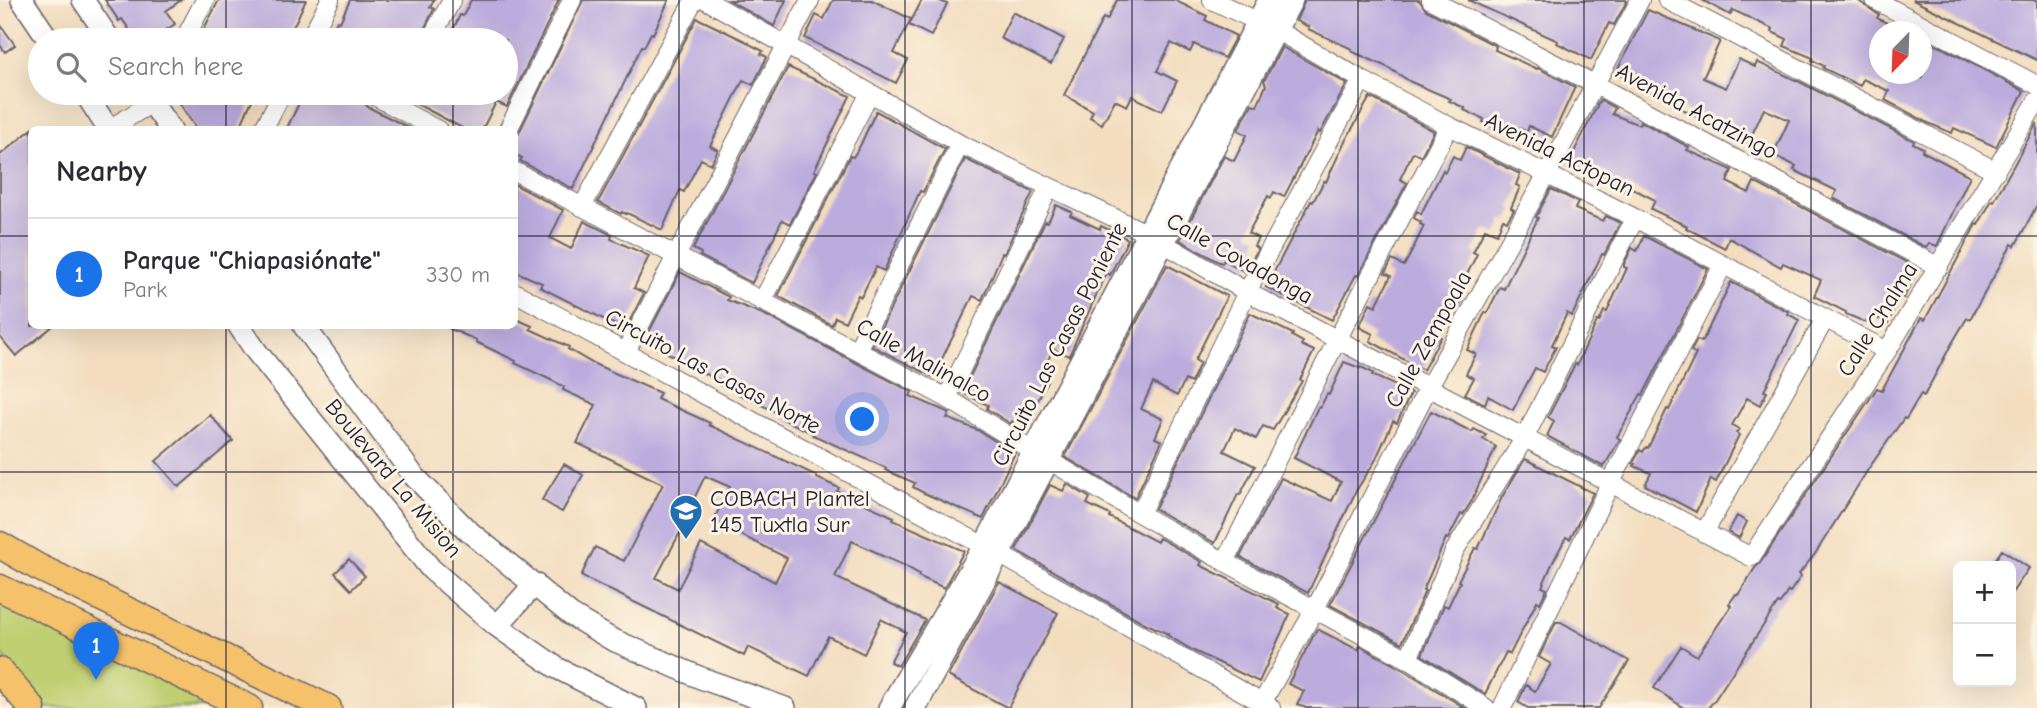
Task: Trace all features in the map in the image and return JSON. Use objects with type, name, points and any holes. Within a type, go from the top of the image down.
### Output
[{"type":"main road","points":[[0,545],[38,567],[328,708]]},
{"type":"main road","points":[[0,587],[249,708]]},
{"type":"main road","points":[[0,671],[32,708]]},
{"type":"street","points":[[22,0],[41,28]]},
{"type":"street","points":[[83,0],[102,28]]},
{"type":"street","points":[[190,28],[205,0]]},
{"type":"street","points":[[315,28],[330,0]]},
{"type":"street","points":[[437,28],[452,0]]},
{"type":"street","points":[[510,126],[572,0]]},
{"type":"street","points":[[582,207],[694,0]]},
{"type":"street","name":"Calle Covadonga","points":[[706,0],[960,144],[1154,238],[1247,292],[1751,557]]},
{"type":"street","points":[[626,352],[810,0]]},
{"type":"street","name":"Avenida Actopan","points":[[1212,0],[1887,351]]},
{"type":"street","name":"Circuito Las Casas Poniente","points":[[1266,26],[1269,0]]},
{"type":"street","name":"Circuito Las Casas Poniente","points":[[915,708],[992,550],[1266,26],[1292,0]]},
{"type":"street","name":"Avenida Acatzingo","points":[[1431,0],[1939,267]]},
{"type":"street","name":"Calle Zempoala","points":[[1267,706],[1428,388],[1640,0]]},
{"type":"street","points":[[1667,0],[1996,171]]},
{"type":"street","points":[[1875,0],[2037,85]]},
{"type":"street","points":[[1140,514],[1247,292],[1362,80]]},
{"type":"street","points":[[763,300],[870,93]]},
{"type":"street","name":"Calle Chalma","points":[[1751,557],[1887,351],[2037,101]]},
{"type":"street","points":[[93,105],[107,126]]},
{"type":"street","points":[[113,126],[140,105]]},
{"type":"street","points":[[157,105],[169,126]]},
{"type":"street","points":[[265,126],[276,105]]},
{"type":"street","points":[[406,105],[433,126]]},
{"type":"street","points":[[1225,562],[1337,340],[1450,126]]},
{"type":"street","points":[[857,350],[960,144]]},
{"type":"street","name":"Calle Malinalco","points":[[518,173],[947,398],[1140,514],[1408,659],[1486,708]]},
{"type":"street","points":[[947,398],[1049,187]]},
{"type":"street","points":[[1408,659],[1455,550],[1524,439],[1635,218]]},
{"type":"street","points":[[1502,708],[1610,484],[1723,265]]},
{"type":"street","name":"Circuito Las Casas Norte","points":[[518,294],[992,550],[1267,706]]},
{"type":"street","points":[[1704,533],[1825,319]]},
{"type":"street","name":"Boulevard La Mision","points":[[241,329],[430,569],[496,626],[557,668],[636,708]]},
{"type":"street","name":"Boulevard La Mision","points":[[306,329],[413,475],[466,529],[571,615],[611,639],[701,678],[785,708]]},
{"type":"street","name":"Circuito Las Casas Poniente","points":[[889,708],[992,550]]},
{"type":"street","points":[[496,626],[535,584]]},
{"type":"green space","points":[[0,600],[231,708],[44,708],[0,652]]},
{"type":"building","points":[[105,0],[181,0],[166,11],[175,24],[169,28],[128,28],[122,19],[119,21]]},
{"type":"building","points":[[219,0],[306,0],[293,28],[204,28]]},
{"type":"building","points":[[350,0],[434,0],[430,7],[434,9],[425,28],[334,28],[337,21],[340,22]]},
{"type":"building","points":[[471,0],[559,0],[518,84],[518,28],[454,28],[460,15],[463,16]]},
{"type":"building","points":[[583,0],[669,0],[653,34],[651,33],[644,47],[642,46],[573,189],[520,161],[522,158],[518,156],[518,135]]},
{"type":"building","points":[[729,0],[786,0],[774,26]]},
{"type":"building","points":[[833,0],[872,0],[911,19],[894,53],[908,60],[896,83],[805,38],[816,15],[824,19]]},
{"type":"building","points":[[922,0],[938,0],[947,4],[931,36],[909,25]]},
{"type":"building","points":[[1117,0],[1174,0],[1207,16],[1205,20],[1236,36],[1224,58],[1194,44],[1190,52],[1171,43],[1157,71],[1177,81],[1162,111],[1132,96],[1127,106],[1115,100],[1102,124],[1090,117],[1093,111],[1064,95],[1103,18],[1107,20]]},
{"type":"building","points":[[1305,0],[1419,0],[1426,10],[1496,46],[1495,50],[1575,87],[1552,137],[1529,126],[1527,132],[1506,122],[1502,130],[1483,122],[1484,119],[1449,101],[1451,99],[1411,82],[1387,67],[1308,29],[1309,27],[1296,21]]},
{"type":"building","points":[[1468,0],[1627,1],[1614,25],[1609,23],[1591,60],[1557,43],[1558,41]]},
{"type":"building","points":[[1702,0],[1857,0],[1879,15],[1877,18],[1883,21],[1869,21],[1869,82],[1863,79],[1860,86],[1823,68],[1824,66],[1812,60],[1813,58],[1784,46],[1787,39],[1772,32],[1773,29],[1733,10],[1730,15]]},
{"type":"building","points":[[1913,0],[2037,0],[2037,60],[2001,43]]},
{"type":"building","points":[[1648,10],[1720,41],[1703,78],[1726,88],[1739,59],[1755,67],[1757,62],[1914,141],[1913,143],[1923,148],[1922,151],[1970,176],[1937,246],[1929,243],[1927,248],[1833,198],[1837,191],[1794,170],[1796,166],[1773,155],[1789,120],[1764,109],[1748,143],[1616,72]]},
{"type":"building","points":[[1013,12],[1064,39],[1051,64],[1000,38]]},
{"type":"building","points":[[697,18],[749,43],[763,51],[761,54],[767,57],[753,85],[743,80],[710,146],[718,150],[711,164],[701,159],[684,192],[680,190],[662,230],[598,202]]},
{"type":"building","points":[[0,24],[15,45],[5,52],[0,45]]},
{"type":"building","points":[[1932,42],[2024,91],[1996,147],[1954,128],[1952,133],[1928,123],[1885,100],[1889,91],[1874,84],[1932,84]]},
{"type":"building","points":[[1282,47],[1347,84],[1320,133],[1318,131],[1284,197],[1274,192],[1271,198],[1268,196],[1248,233],[1258,238],[1254,246],[1258,249],[1245,272],[1224,260],[1222,263],[1217,261],[1180,240],[1224,156],[1234,161],[1247,135],[1238,130],[1252,104],[1257,106],[1266,85],[1264,81]]},
{"type":"building","points":[[788,67],[850,96],[814,171],[817,172],[790,224],[782,220],[752,283],[700,256],[701,253],[693,249]]},
{"type":"building","points":[[1370,97],[1434,131],[1421,156],[1413,152],[1400,179],[1407,183],[1332,320],[1266,287],[1311,201],[1313,202],[1324,181],[1326,182]]},
{"type":"building","points":[[1600,100],[1615,108],[1612,114],[1639,125],[1640,121],[1689,147],[1687,150],[1732,170],[1727,182],[1749,193],[1754,182],[1917,268],[1904,298],[1900,296],[1888,323],[1870,315],[1867,323],[1846,314],[1814,296],[1821,280],[1783,263],[1781,267],[1729,238],[1725,248],[1651,209],[1655,200],[1626,185],[1624,191],[1603,181],[1607,173],[1585,163],[1581,170],[1568,164]]},
{"type":"building","points":[[181,105],[250,105],[241,126],[194,126]]},
{"type":"building","points":[[298,105],[366,105],[405,126],[288,126]]},
{"type":"building","points":[[419,105],[494,105],[484,126],[458,126]]},
{"type":"building","points":[[876,111],[945,149],[923,192],[920,191],[884,271],[876,267],[845,322],[835,317],[832,325],[778,296],[850,156],[853,157],[860,146]]},
{"type":"building","points":[[2037,123],[2037,205],[2015,246],[2012,244],[1970,319],[1967,318],[1924,396],[1921,394],[1906,419],[1904,418],[1869,468],[1815,554],[1799,574],[1801,576],[1780,604],[1778,603],[1714,701],[1708,708],[1684,708],[1654,688],[1681,646],[1697,656],[1731,606],[1729,604],[1760,563],[1877,388],[1882,390],[1921,318],[1925,320],[1976,224],[1978,225],[1992,200],[1994,201]]},
{"type":"building","points":[[28,132],[28,329],[49,329],[16,356],[0,337],[0,155]]},
{"type":"building","points":[[1466,147],[1520,174],[1516,185],[1520,187],[1511,208],[1514,210],[1507,221],[1503,219],[1497,234],[1485,229],[1473,252],[1477,254],[1457,295],[1463,298],[1456,310],[1451,307],[1437,332],[1441,337],[1423,370],[1370,341],[1373,334],[1359,327],[1370,303],[1376,306],[1391,276],[1385,273],[1392,260],[1404,266],[1411,253],[1424,226],[1414,218],[1417,211],[1421,214],[1443,170],[1445,172],[1453,156],[1460,160]]},
{"type":"building","points":[[965,159],[1033,192],[982,300],[973,296],[933,377],[872,346]]},
{"type":"building","points":[[518,186],[563,210],[550,238],[571,249],[584,221],[612,235],[611,239],[649,256],[634,288],[644,293],[625,330],[540,287],[542,283],[518,273]]},
{"type":"building","points":[[1551,189],[1578,202],[1575,209],[1603,221],[1606,216],[1620,223],[1572,316],[1567,313],[1552,345],[1556,347],[1543,372],[1535,368],[1513,410],[1488,396],[1485,404],[1465,394],[1474,378],[1466,374],[1476,354],[1467,350],[1500,287],[1504,289]]},
{"type":"building","points":[[1056,205],[1072,212],[1070,215],[1128,239],[1110,275],[1106,273],[1069,356],[1053,349],[1042,373],[1049,376],[1026,427],[1012,421],[1011,424],[987,409],[988,405],[962,393],[1045,221],[1048,222]]},
{"type":"building","points":[[1644,236],[1708,269],[1643,395],[1641,394],[1617,437],[1620,439],[1604,467],[1547,436],[1554,421],[1548,417],[1575,364],[1577,365],[1597,321],[1599,322],[1604,311],[1607,312],[1627,268],[1624,264],[1632,248],[1637,251]]},
{"type":"building","points":[[1167,265],[1227,296],[1195,360],[1200,363],[1191,383],[1185,380],[1177,396],[1153,383],[1141,409],[1163,419],[1155,438],[1162,441],[1135,498],[1065,457]]},
{"type":"building","points":[[680,272],[729,297],[727,300],[765,315],[912,392],[910,396],[950,413],[947,418],[977,430],[1015,453],[983,519],[924,493],[913,487],[915,483],[813,435],[783,419],[784,416],[718,384],[720,380],[693,369],[694,367],[644,342]]},
{"type":"building","points":[[1731,282],[1789,312],[1788,314],[1799,320],[1764,391],[1767,392],[1760,405],[1747,398],[1732,425],[1739,429],[1736,433],[1739,435],[1716,482],[1711,479],[1696,512],[1645,485],[1651,473],[1634,466],[1633,463],[1640,450],[1643,452],[1648,448],[1667,409],[1669,410],[1696,354],[1691,351],[1697,340],[1702,342]]},
{"type":"building","points":[[1250,313],[1293,334],[1292,336],[1303,342],[1301,345],[1314,351],[1300,380],[1302,381],[1273,430],[1263,426],[1256,439],[1235,428],[1224,451],[1255,466],[1240,495],[1238,494],[1215,543],[1155,509]]},
{"type":"building","points":[[518,320],[532,326],[530,329],[569,347],[568,349],[592,363],[660,393],[657,399],[817,476],[839,488],[837,491],[894,517],[893,520],[964,551],[944,588],[852,541],[835,577],[925,620],[898,666],[890,662],[906,632],[881,619],[864,654],[828,636],[809,676],[748,647],[744,656],[581,576],[595,547],[624,561],[663,484],[577,443],[596,405],[563,390],[564,387],[451,329],[518,329]],"holes":[[[705,476],[730,487],[713,521],[787,558],[775,582],[701,544],[678,589],[656,578],[695,504],[692,503]]]},
{"type":"building","points":[[1344,362],[1361,367],[1411,393],[1397,423],[1393,421],[1375,461],[1356,491],[1308,593],[1240,557],[1281,478],[1332,501],[1341,482],[1294,458],[1318,407],[1320,408],[1327,394],[1329,395]]},
{"type":"building","points":[[1431,411],[1472,432],[1474,429],[1486,435],[1483,439],[1496,447],[1471,502],[1463,515],[1461,514],[1448,539],[1446,538],[1402,643],[1330,605]]},
{"type":"building","points":[[210,415],[233,441],[179,487],[156,461]]},
{"type":"building","points":[[1525,459],[1593,493],[1570,539],[1566,537],[1552,564],[1542,587],[1547,589],[1540,603],[1537,601],[1510,654],[1506,652],[1485,694],[1422,655],[1444,605],[1448,607],[1475,548],[1478,549],[1502,497]]},
{"type":"building","points":[[564,464],[583,475],[562,512],[542,500]]},
{"type":"building","points":[[1067,484],[1090,498],[1087,504],[1110,515],[1109,517],[1157,542],[1159,538],[1202,562],[1200,565],[1279,604],[1277,608],[1290,614],[1259,682],[1194,651],[1016,550],[1050,485],[1063,491]]},
{"type":"building","points":[[1737,516],[1747,522],[1739,538],[1728,532]]},
{"type":"building","points":[[2002,550],[2029,568],[2016,587],[2016,561],[1994,561]]},
{"type":"building","points":[[349,559],[365,576],[351,590],[335,573]]},
{"type":"building","points":[[999,582],[1058,613],[1008,708],[948,676]]},
{"type":"building","points":[[1556,622],[1561,622],[1629,661],[1599,708],[1528,708],[1518,702],[1526,685],[1535,691],[1551,664],[1539,657]]},
{"type":"building","points":[[1317,629],[1358,650],[1360,646],[1465,708],[1306,708],[1297,704],[1304,691],[1288,684]]},
{"type":"place","name":"COBACH Plantel 145 Tuxtla Sur","points":[[686,541]]},
{"type":"place","name":"Parque \"Chiapasiónate\"","points":[[96,680]]}]
